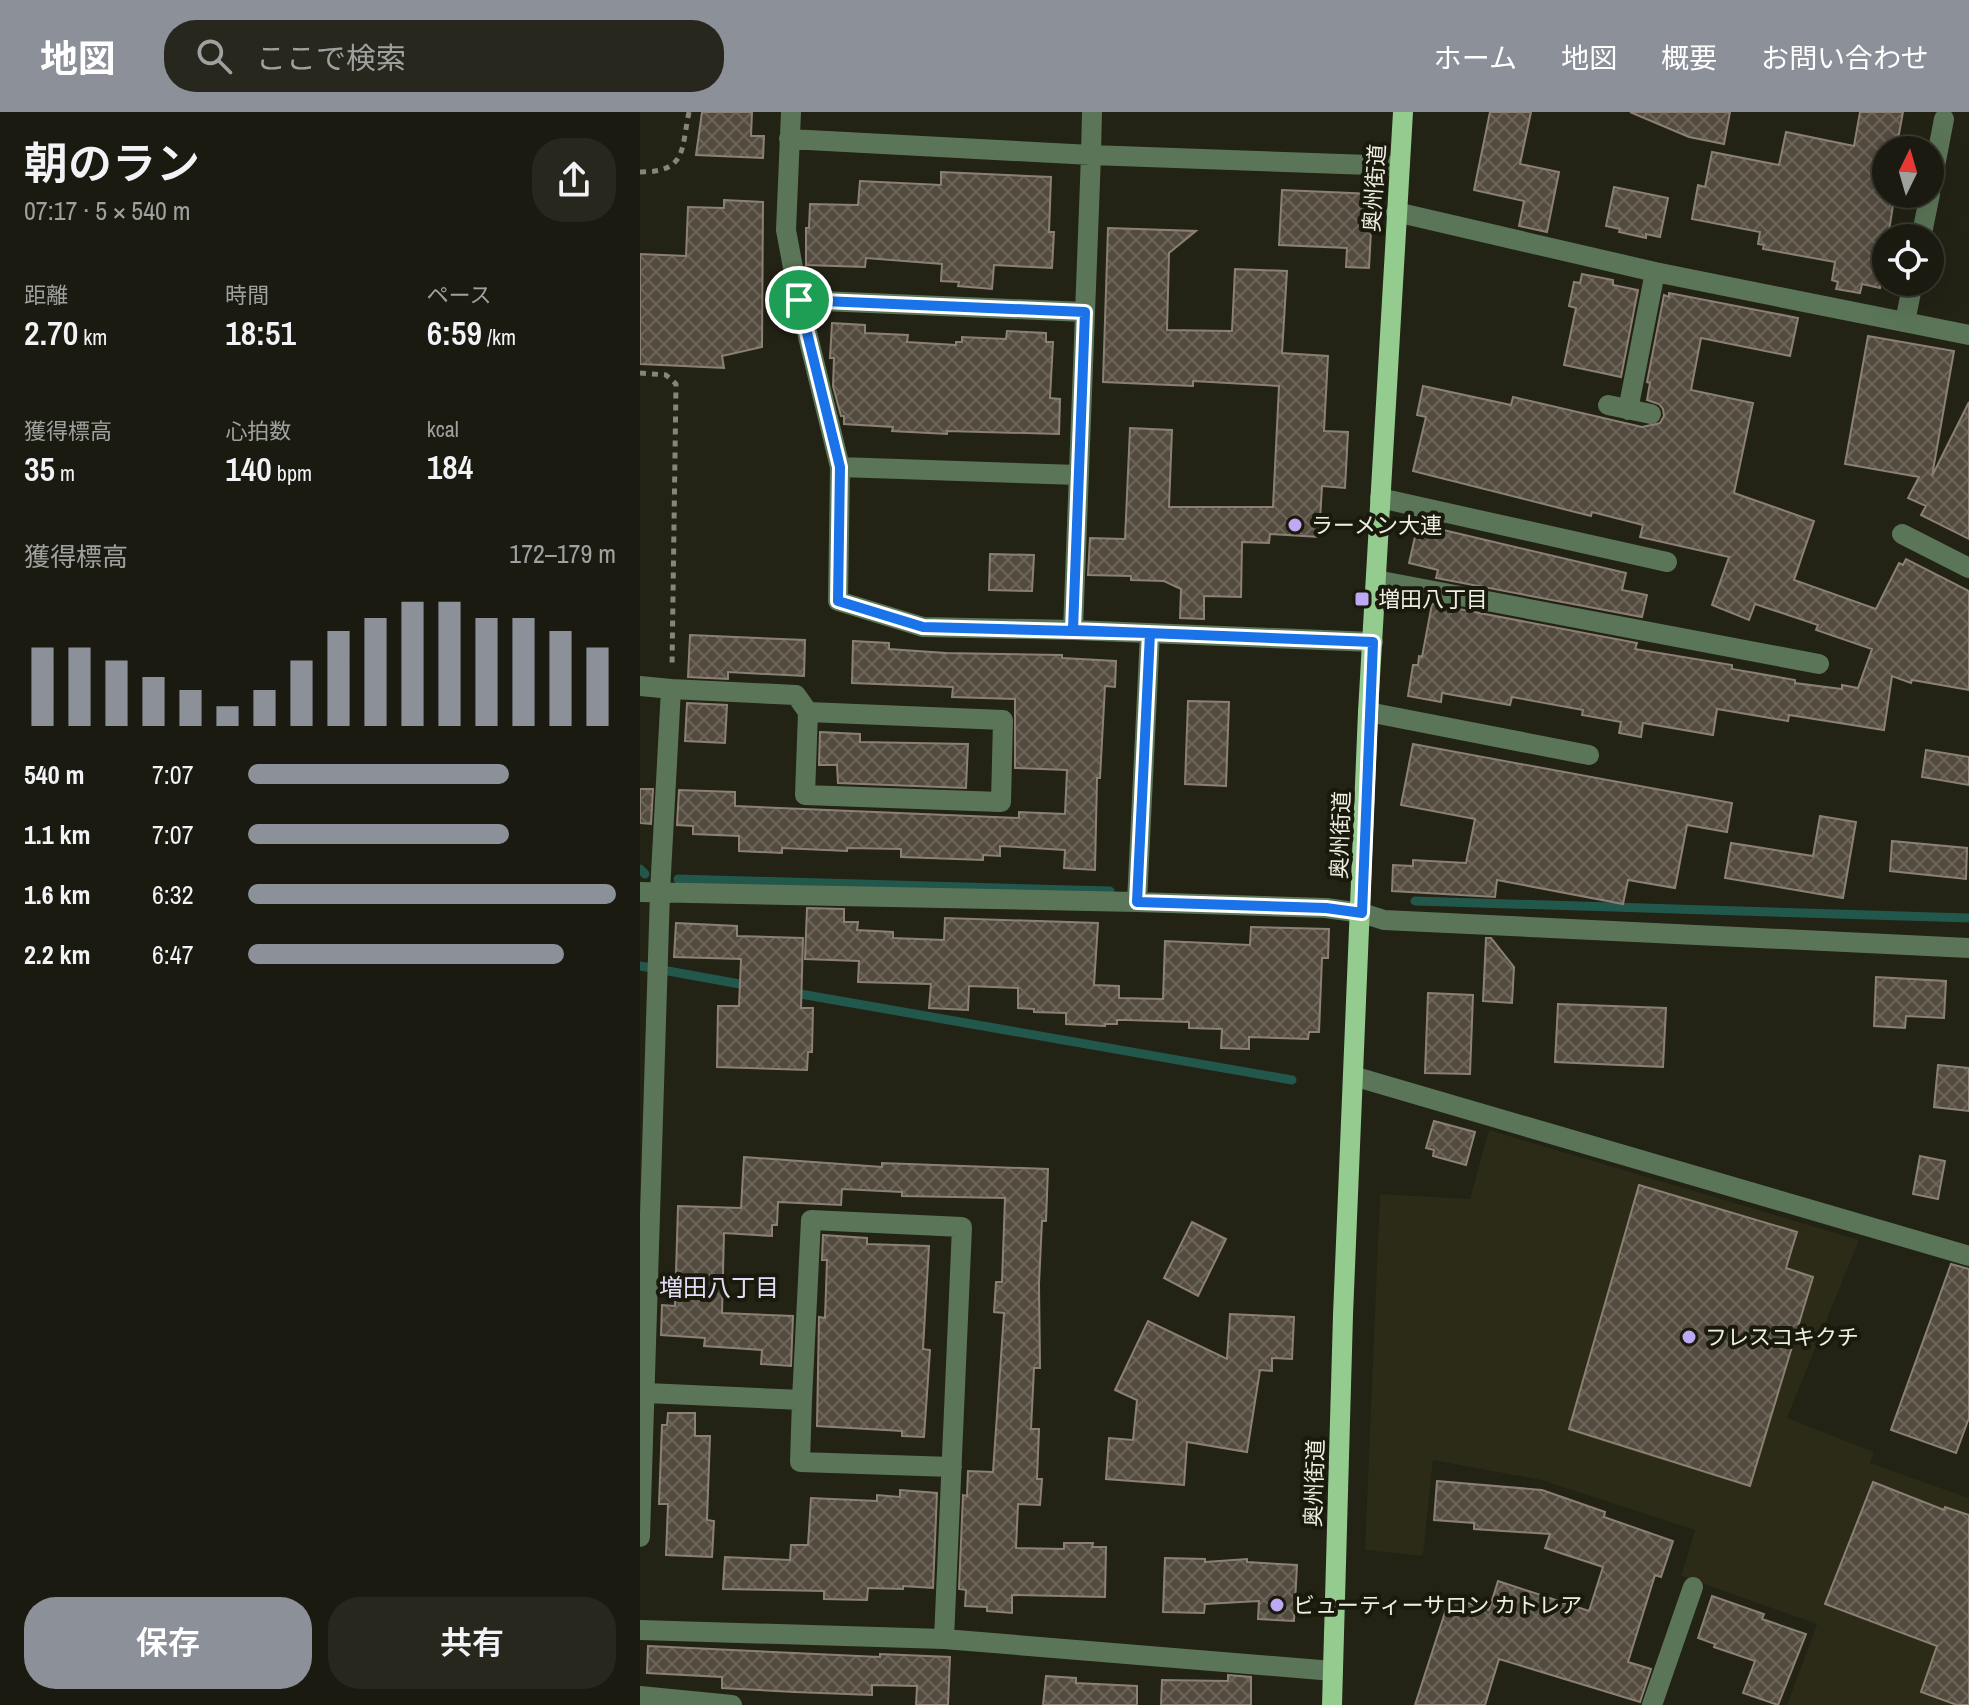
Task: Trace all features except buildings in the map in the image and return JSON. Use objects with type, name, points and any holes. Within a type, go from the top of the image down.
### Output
[{"type":"main road","name":"奥州街道","points":[[1332,1705],[1368,712],[1403,112]]},
{"type":"street","points":[[791,112],[786,230],[799,300],[840,467],[838,601],[923,627],[1373,642]]},
{"type":"street","points":[[1073,630],[1092,112]]},
{"type":"street","points":[[1941,136],[1944,119]]},
{"type":"street","points":[[789,139],[1091,155],[1399,166]]},
{"type":"street","points":[[1396,212],[1655,272],[1969,335]]},
{"type":"street","points":[[1628,410],[1655,272]]},
{"type":"street","points":[[1905,322],[1910,296]]},
{"type":"street","points":[[799,300],[1085,312]]},
{"type":"street","points":[[1608,405],[1651,414]]},
{"type":"street","points":[[840,467],[1079,475]]},
{"type":"street","points":[[1380,498],[1667,562]]},
{"type":"street","points":[[1902,534],[1969,568]]},
{"type":"street","points":[[1376,580],[1819,664]]},
{"type":"street","points":[[1137,902],[1150,633]]},
{"type":"street","points":[[640,686],[796,695],[808,712],[805,795],[1001,802],[1003,720],[808,712]]},
{"type":"street","points":[[640,1537],[646,1393],[649,1011],[658,968],[650,892],[671,689]]},
{"type":"street","points":[[1368,712],[1589,755]]},
{"type":"street","points":[[650,892],[1326,908],[1384,920],[1969,948]]},
{"type":"street","points":[[1353,1076],[1969,1256]]},
{"type":"street","points":[[944,1639],[952,1467],[962,1227],[811,1220],[800,1462],[952,1467]]},
{"type":"street","points":[[646,1393],[802,1400]]},
{"type":"street","points":[[1652,1705],[1693,1587]]},
{"type":"street","points":[[640,1630],[944,1639],[1333,1671]]},
{"type":"street","points":[[640,1696],[732,1705]]},
{"type":"path","points":[[640,172],[661,172],[672,166],[680,156],[689,112]]},
{"type":"path","points":[[640,373],[666,375],[676,384],[671,689]]},
{"type":"shaded area","points":[[1489,1130],[1859,1240],[1787,1418],[1874,1452],[1870,1463],[1969,1498],[1969,1705],[1787,1705],[1817,1624],[1681,1576],[1695,1530],[1541,1480],[1433,1460],[1423,1556],[1365,1550],[1380,1194],[1470,1199]]},
{"type":"waterway","points":[[640,869],[645,874]]},
{"type":"waterway","points":[[678,879],[1110,891]]},
{"type":"waterway","points":[[1415,901],[1969,918]]},
{"type":"waterway","points":[[640,966],[751,986]]},
{"type":"waterway","points":[[789,992],[1292,1080]]},
{"type":"place","name":"ラーメン大連","points":[[1295,525]]},
{"type":"place","name":"増田八丁目","points":[[1362,599]]},
{"type":"place","name":"フレスコキクチ","points":[[1689,1337]]},
{"type":"place","name":"ビューティーサロン カトレア","points":[[1277,1605]]},
{"type":"district","name":"増田八丁目","points":[[719,1287]]},
{"type":"route","points":[[799,300],[840,467],[838,601],[923,627],[1073,630],[1150,633],[1137,902],[1326,908],[1362,913],[1373,642],[1073,630],[1085,312],[799,300]]}]
